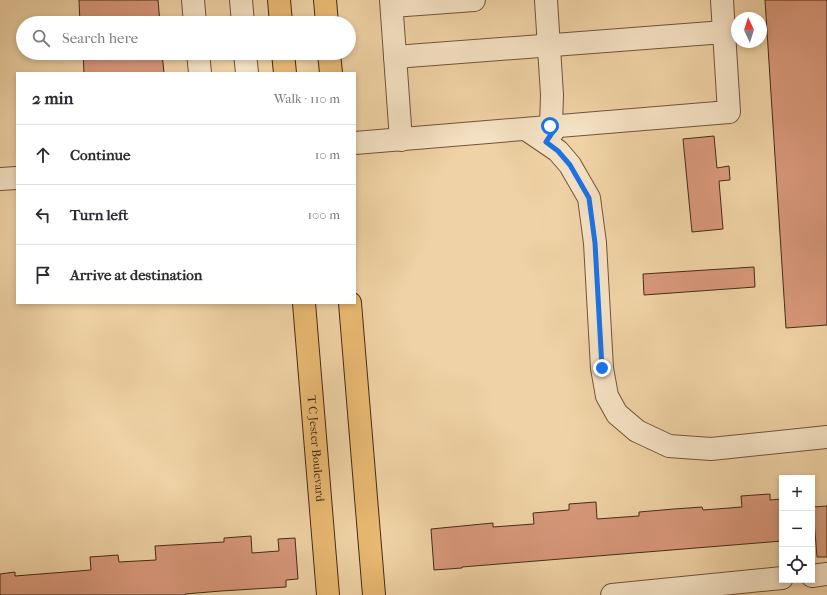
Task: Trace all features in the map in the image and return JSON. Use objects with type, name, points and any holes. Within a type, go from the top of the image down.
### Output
[{"type":"main road","points":[[279,0],[280,16]]},
{"type":"main road","points":[[324,0],[325,16]]},
{"type":"main road","points":[[284,60],[285,72]]},
{"type":"main road","points":[[330,60],[331,72]]},
{"type":"main road","name":"T C Jester Boulevard","points":[[304,304],[328,595]]},
{"type":"main road","points":[[350,304],[374,595]]},
{"type":"street","points":[[193,0],[194,16]]},
{"type":"street","points":[[241,0],[242,16]]},
{"type":"street","points":[[401,140],[392,3],[474,0]]},
{"type":"street","points":[[546,0],[552,95],[550,126],[551,135],[558,151],[570,165],[589,198],[595,243],[602,368],[607,396],[617,414],[637,431],[669,446],[711,449],[827,437]]},
{"type":"street","points":[[356,143],[527,130],[551,135],[730,112],[722,0]]},
{"type":"street","points":[[395,57],[724,32]]},
{"type":"street","points":[[199,60],[200,72]]},
{"type":"street","points":[[246,60],[247,72]]},
{"type":"street","points":[[0,180],[16,178]]},
{"type":"street","points":[[815,576],[827,574]]},
{"type":"street","points":[[612,595],[779,578]]},
{"type":"building","points":[[79,0],[158,0],[159,16],[80,16]]},
{"type":"building","points":[[765,0],[827,0],[827,325],[786,328],[767,12],[766,12]]},
{"type":"building","points":[[83,60],[163,60],[164,72],[84,72]]},
{"type":"building","points":[[714,136],[717,168],[729,166],[730,180],[719,181],[723,229],[692,232],[683,139]]},
{"type":"building","points":[[754,267],[755,287],[644,295],[643,274]]},
{"type":"building","points":[[770,494],[770,500],[779,499],[779,541],[434,570],[431,529],[493,523],[493,527],[534,524],[533,513],[569,510],[569,504],[596,502],[597,519],[639,516],[639,512],[674,509],[702,507],[703,510],[742,507],[741,496]]},
{"type":"building","points":[[827,506],[827,557],[817,557],[815,507]]},
{"type":"building","points":[[251,536],[252,553],[279,551],[278,539],[295,538],[298,579],[286,580],[286,587],[185,595],[0,595],[0,574],[15,572],[15,576],[91,570],[90,557],[118,555],[119,562],[156,560],[155,546],[224,542],[224,538]]},
{"type":"route","points":[[550,126],[556,127],[546,142],[558,151],[570,165],[589,198],[595,243],[602,368]]}]
